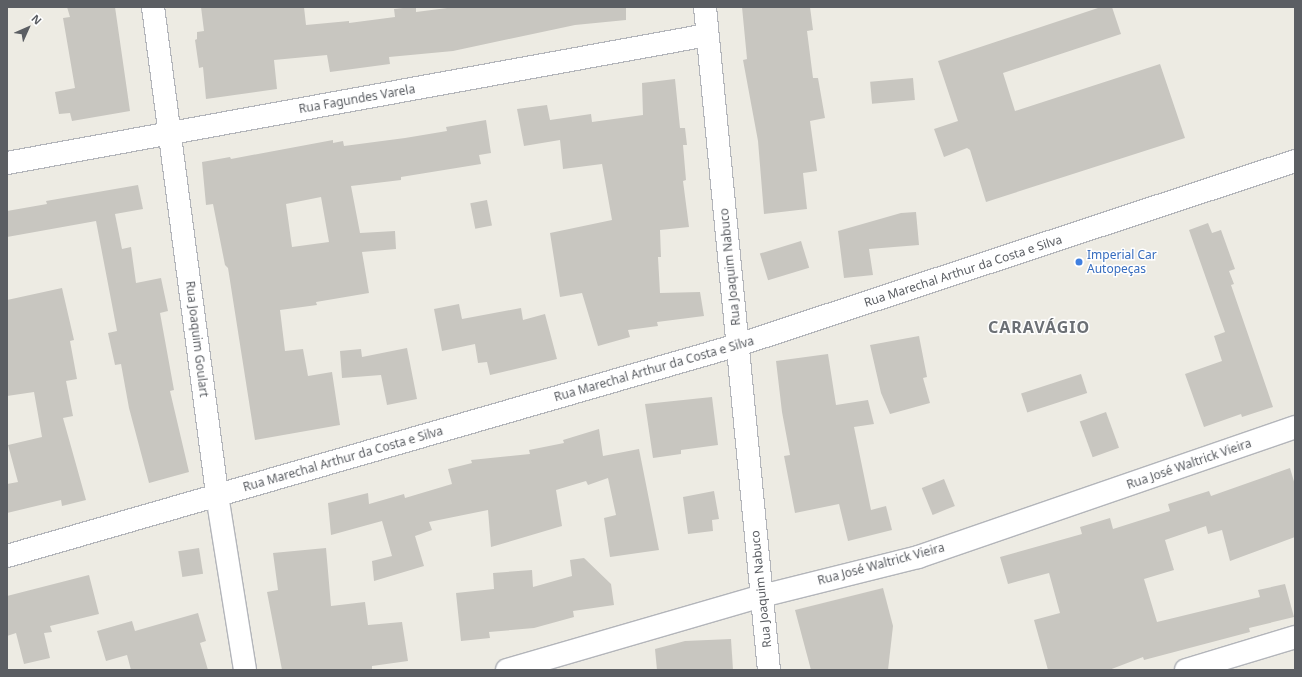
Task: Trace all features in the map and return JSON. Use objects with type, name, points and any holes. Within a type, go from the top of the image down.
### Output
[{"type":"street","name":"Rua Joaquim Goulart","points":[[153,7],[217,495],[245,670]]},
{"type":"street","name":"Rua Joaquim Nabuco","points":[[705,7],[769,670]]},
{"type":"street","name":"Rua Fagundes Varela","points":[[7,163],[708,35]]},
{"type":"street","name":"Rua Marechal Arthur da Costa e Silva","points":[[7,556],[738,346],[1295,160]]},
{"type":"street","name":"Rua José Waltrick Vieira","points":[[507,670],[762,596],[918,557],[1295,427]]},
{"type":"street","points":[[1186,670],[1295,637]]},
{"type":"building","points":[[67,7],[115,7],[130,111],[72,121],[70,113],[59,114],[55,92],[75,88],[63,18],[70,17]]},
{"type":"building","points":[[201,7],[304,7],[306,25],[349,21],[349,23],[395,17],[394,9],[412,7],[416,7],[416,12],[455,7],[626,7],[626,20],[575,25],[453,51],[389,57],[390,64],[330,72],[327,55],[274,60],[277,89],[206,99],[203,67],[199,68],[195,40],[197,39],[197,32],[204,31]]},
{"type":"building","points":[[742,7],[810,7],[813,30],[807,31],[813,78],[818,78],[825,118],[810,121],[817,171],[803,173],[807,209],[764,214],[758,141],[743,60],[747,59]]},
{"type":"building","points":[[1101,7],[1112,7],[1121,34],[1003,73],[1015,111],[1160,64],[1185,138],[986,202],[970,150],[967,148],[944,157],[934,129],[958,121],[938,61]]},
{"type":"building","points":[[913,78],[915,100],[872,104],[870,82]]},
{"type":"building","points":[[675,79],[680,128],[685,128],[687,145],[683,145],[686,180],[683,181],[689,227],[660,230],[661,257],[658,257],[660,293],[700,292],[704,316],[657,322],[658,326],[628,330],[630,337],[598,346],[582,293],[560,297],[550,233],[612,220],[602,164],[563,169],[560,140],[524,146],[517,109],[547,105],[550,120],[591,114],[592,122],[643,115],[642,83]]},
{"type":"building","points":[[486,120],[491,153],[479,155],[481,164],[401,177],[401,180],[351,186],[360,233],[395,231],[396,249],[362,252],[369,293],[316,302],[317,305],[280,310],[285,351],[303,349],[308,376],[332,372],[340,425],[255,440],[228,268],[225,265],[213,204],[206,205],[202,162],[230,157],[231,159],[333,140],[333,143],[343,141],[344,146],[405,138],[447,131],[446,127]],"holes":[[[321,197],[329,242],[292,247],[286,204]]]},
{"type":"building","points":[[138,185],[143,209],[115,214],[122,249],[131,247],[136,283],[161,278],[168,311],[160,313],[174,390],[170,391],[189,472],[149,483],[129,408],[121,364],[115,365],[108,333],[117,331],[96,221],[7,237],[7,211],[47,204],[46,201]]},
{"type":"building","points":[[487,200],[492,226],[475,229],[470,203]]},
{"type":"building","points":[[916,212],[919,245],[869,249],[873,275],[844,278],[838,231],[901,213]]},
{"type":"building","points":[[1208,223],[1212,233],[1221,230],[1235,269],[1229,271],[1234,284],[1231,285],[1273,407],[1242,417],[1241,414],[1204,427],[1185,374],[1222,361],[1214,336],[1225,332],[1189,230]]},
{"type":"building","points":[[801,241],[809,268],[768,280],[760,254]]},
{"type":"building","points":[[62,288],[74,340],[70,341],[77,379],[66,381],[73,416],[63,418],[86,500],[62,506],[61,500],[7,513],[7,484],[18,482],[8,445],[42,437],[34,392],[7,396],[7,300]]},
{"type":"building","points":[[459,304],[462,319],[521,308],[523,320],[545,314],[557,359],[490,375],[487,362],[478,363],[475,344],[442,351],[434,309]]},
{"type":"building","points":[[919,336],[927,377],[923,378],[930,403],[890,414],[881,393],[870,345]]},
{"type":"building","points":[[407,348],[417,399],[387,405],[381,375],[342,378],[340,351],[361,349],[362,357]]},
{"type":"building","points":[[828,354],[836,405],[868,400],[874,424],[854,427],[871,510],[886,506],[892,530],[848,541],[839,504],[795,513],[784,456],[790,455],[782,412],[776,361]]},
{"type":"building","points":[[1081,374],[1087,393],[1027,412],[1021,393]]},
{"type":"building","points":[[712,397],[718,445],[681,450],[681,454],[653,458],[645,404]]},
{"type":"building","points":[[1106,412],[1119,448],[1093,457],[1080,422]]},
{"type":"building","points":[[599,429],[603,456],[639,449],[659,550],[610,557],[604,518],[616,515],[608,478],[588,485],[586,481],[556,490],[562,526],[491,547],[488,510],[429,522],[432,530],[415,536],[424,566],[374,581],[372,561],[392,556],[382,521],[331,535],[328,503],[368,493],[369,504],[404,494],[405,498],[452,484],[448,469],[472,463],[471,460],[530,454],[529,450],[564,443],[563,440]]},
{"type":"building","points":[[1290,468],[1295,485],[1295,537],[1230,561],[1222,530],[1208,534],[1206,526],[1165,540],[1174,570],[1144,579],[1157,622],[1260,597],[1258,590],[1285,584],[1294,617],[1249,628],[1250,632],[1144,660],[1143,657],[1109,670],[1048,670],[1034,620],[1060,613],[1049,573],[1008,584],[1000,557],[1082,534],[1080,527],[1110,518],[1113,529],[1170,511],[1168,504],[1209,491],[1211,496]]},
{"type":"building","points":[[944,479],[955,506],[933,515],[922,488]]},
{"type":"building","points":[[714,491],[719,519],[712,520],[713,531],[688,534],[683,497]]},
{"type":"building","points":[[199,548],[203,574],[182,577],[178,551]]},
{"type":"building","points":[[326,548],[331,606],[365,602],[368,625],[402,622],[408,661],[372,666],[372,670],[282,670],[267,592],[278,590],[273,553]]},
{"type":"building","points":[[584,558],[611,584],[614,605],[573,611],[574,617],[534,628],[489,632],[490,638],[461,641],[456,593],[494,589],[493,573],[532,570],[533,587],[572,576],[570,560]]},
{"type":"building","points":[[89,575],[99,614],[50,626],[52,632],[44,633],[50,658],[24,664],[16,633],[7,636],[7,596]]},
{"type":"building","points":[[883,588],[893,626],[888,670],[811,670],[795,610]]},
{"type":"building","points":[[198,613],[206,641],[200,643],[208,670],[131,670],[127,655],[106,661],[97,631],[132,621],[135,631]]},
{"type":"building","points":[[731,639],[733,670],[657,670],[655,649],[685,641]]},
{"type":"place","name":"Imperial Car Autopeças","points":[[1079,262]]},
{"type":"district","name":"CARAVÁGIO","points":[[1039,327]]}]
